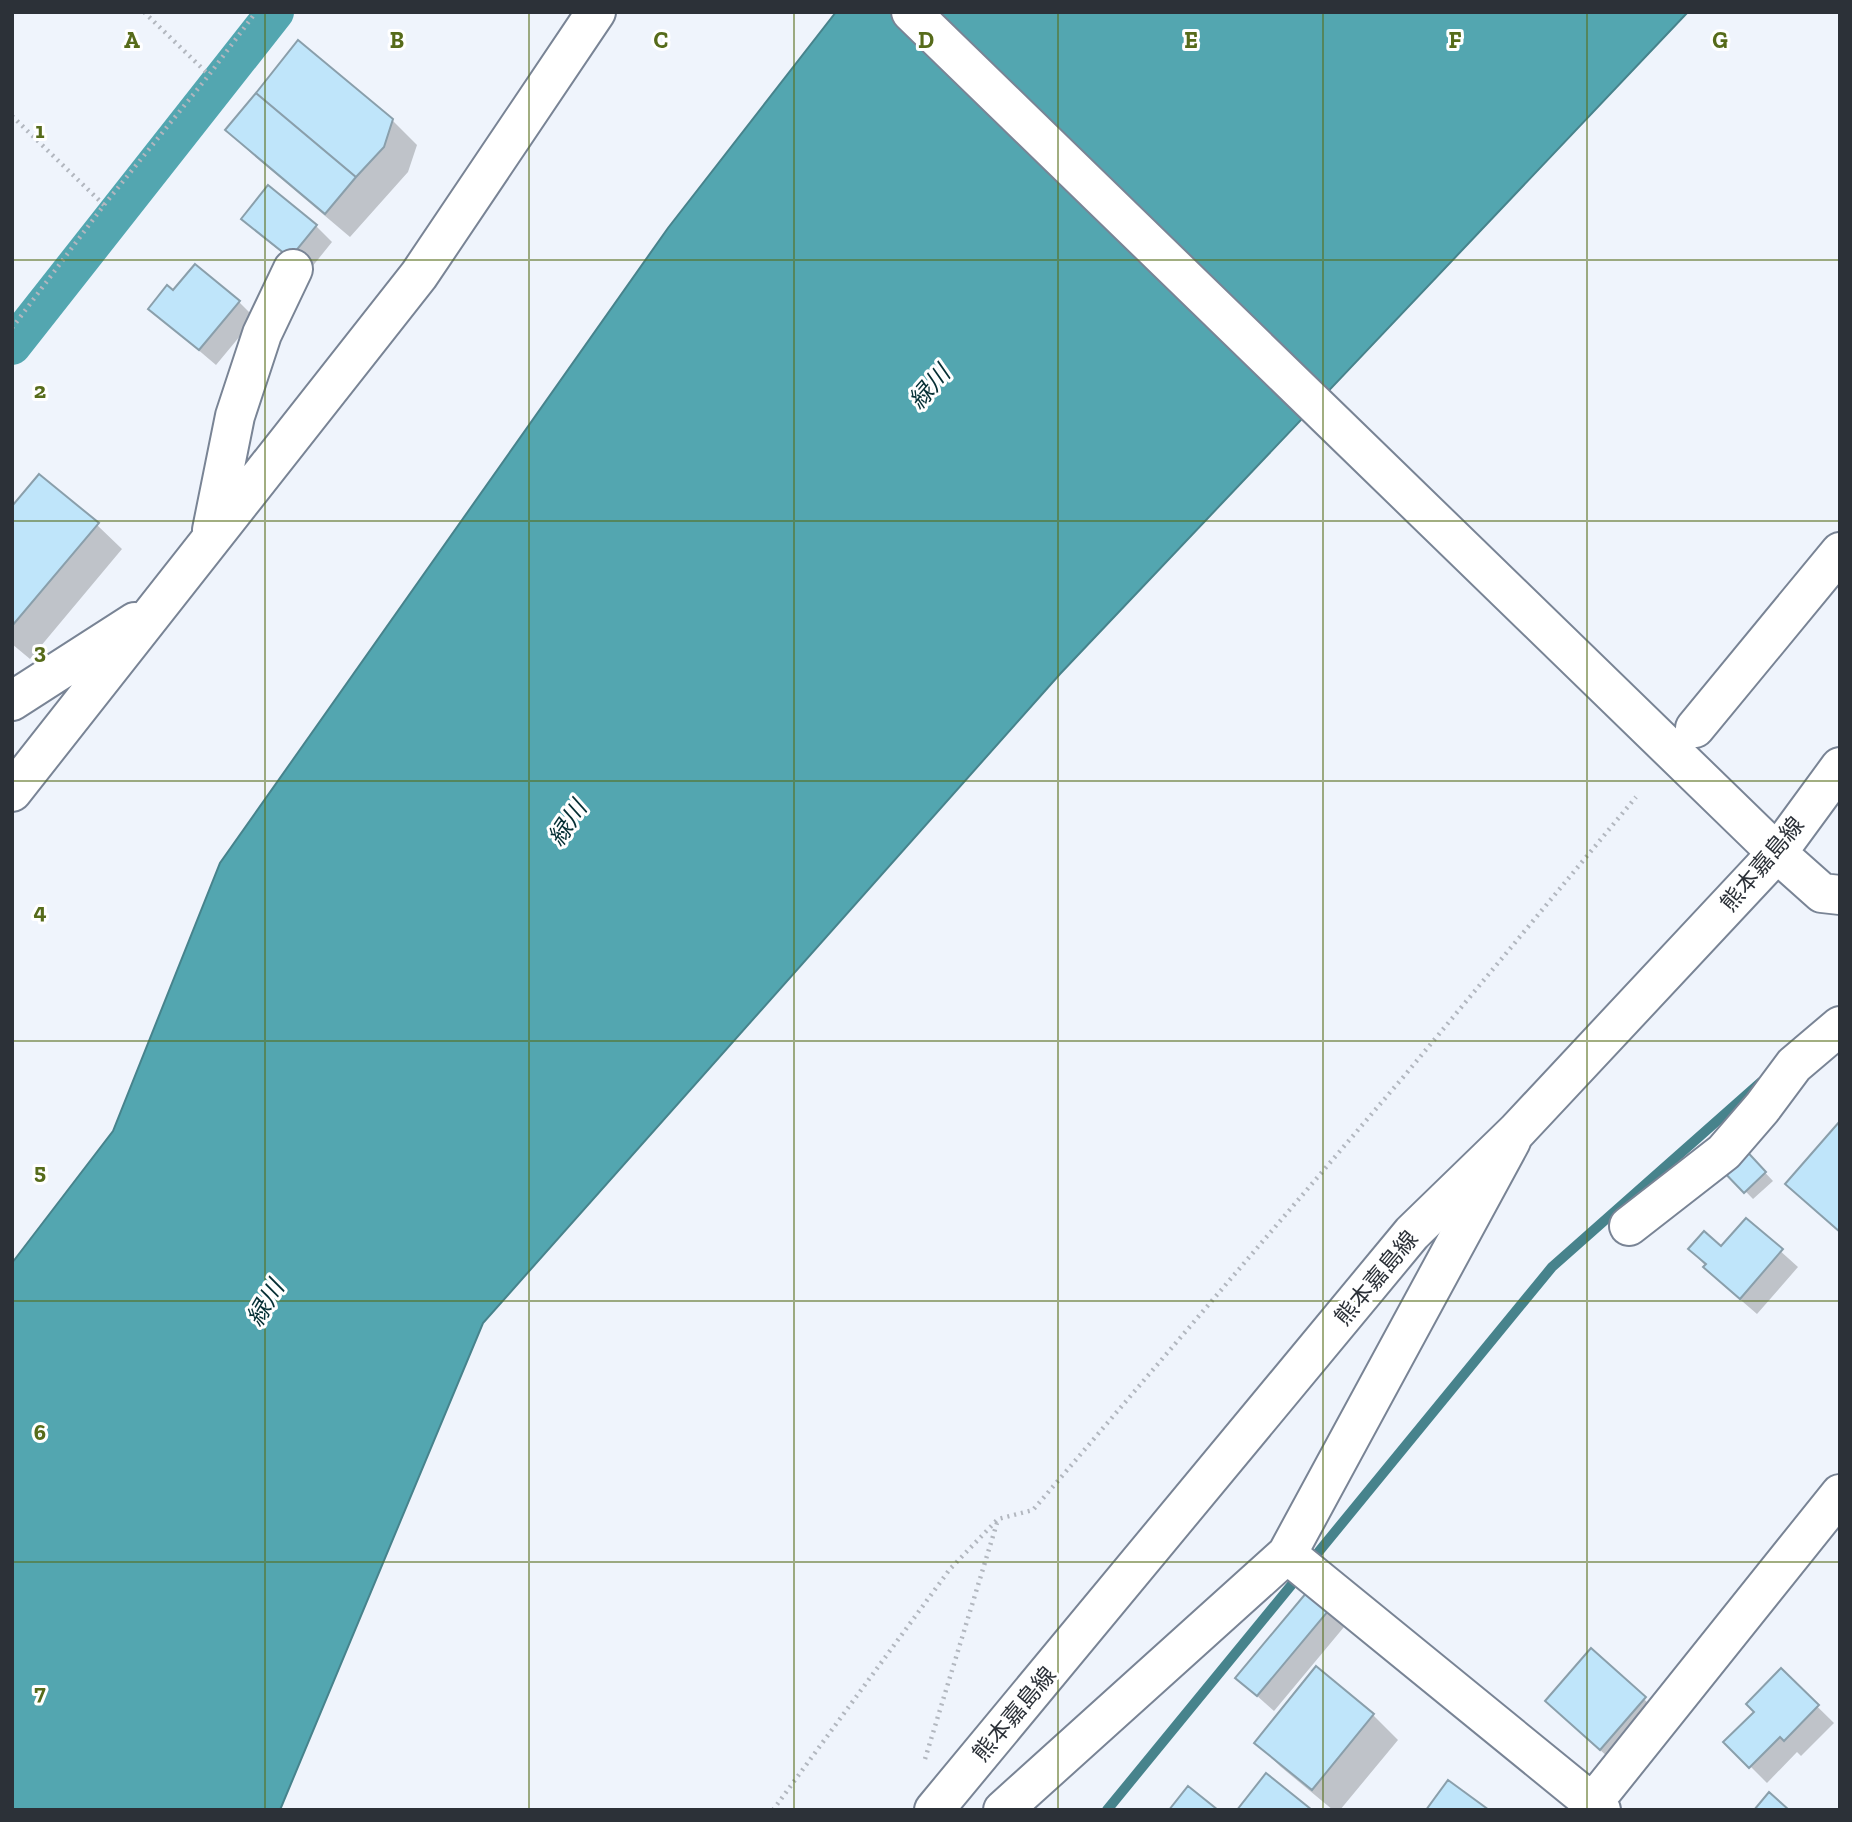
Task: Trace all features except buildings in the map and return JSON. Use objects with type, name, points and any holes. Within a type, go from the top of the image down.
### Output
[{"type":"street","points":[[12,792],[419,275],[596,12]]},
{"type":"street","points":[[911,12],[1742,821],[1822,893],[1840,895]]},
{"type":"street","points":[[210,538],[235,416],[262,334],[293,269]]},
{"type":"street","points":[[1695,728],[1840,552]]},
{"type":"street","points":[[12,701],[160,605]]},
{"type":"street","name":"熊本嘉島線","points":[[934,1810],[1412,1233],[1516,1132],[1777,853],[1840,767]]},
{"type":"street","points":[[1629,1226],[1724,1152],[1794,1065],[1840,1026]]},
{"type":"street","points":[[1003,1810],[1287,1554],[1516,1132]]},
{"type":"street","points":[[1287,1554],[1594,1807],[1840,1494]]},
{"type":"path","points":[[144,12],[209,75]]},
{"type":"path","points":[[12,328],[104,205],[256,12]]},
{"type":"path","points":[[12,116],[104,205]]},
{"type":"path","points":[[773,1810],[950,1569],[998,1519],[1033,1510],[1405,1075],[1636,797]]},
{"type":"path","points":[[922,1770],[998,1519]]},
{"type":"water","name":"緑川","points":[[836,12],[1688,12],[1060,674],[483,1323],[280,1810],[12,1810],[12,1263],[113,1131],[220,863],[668,228]]},
{"type":"waterway","points":[[12,346],[275,12]]},
{"type":"waterway","points":[[1107,1810],[1552,1267],[1761,1082]]}]
